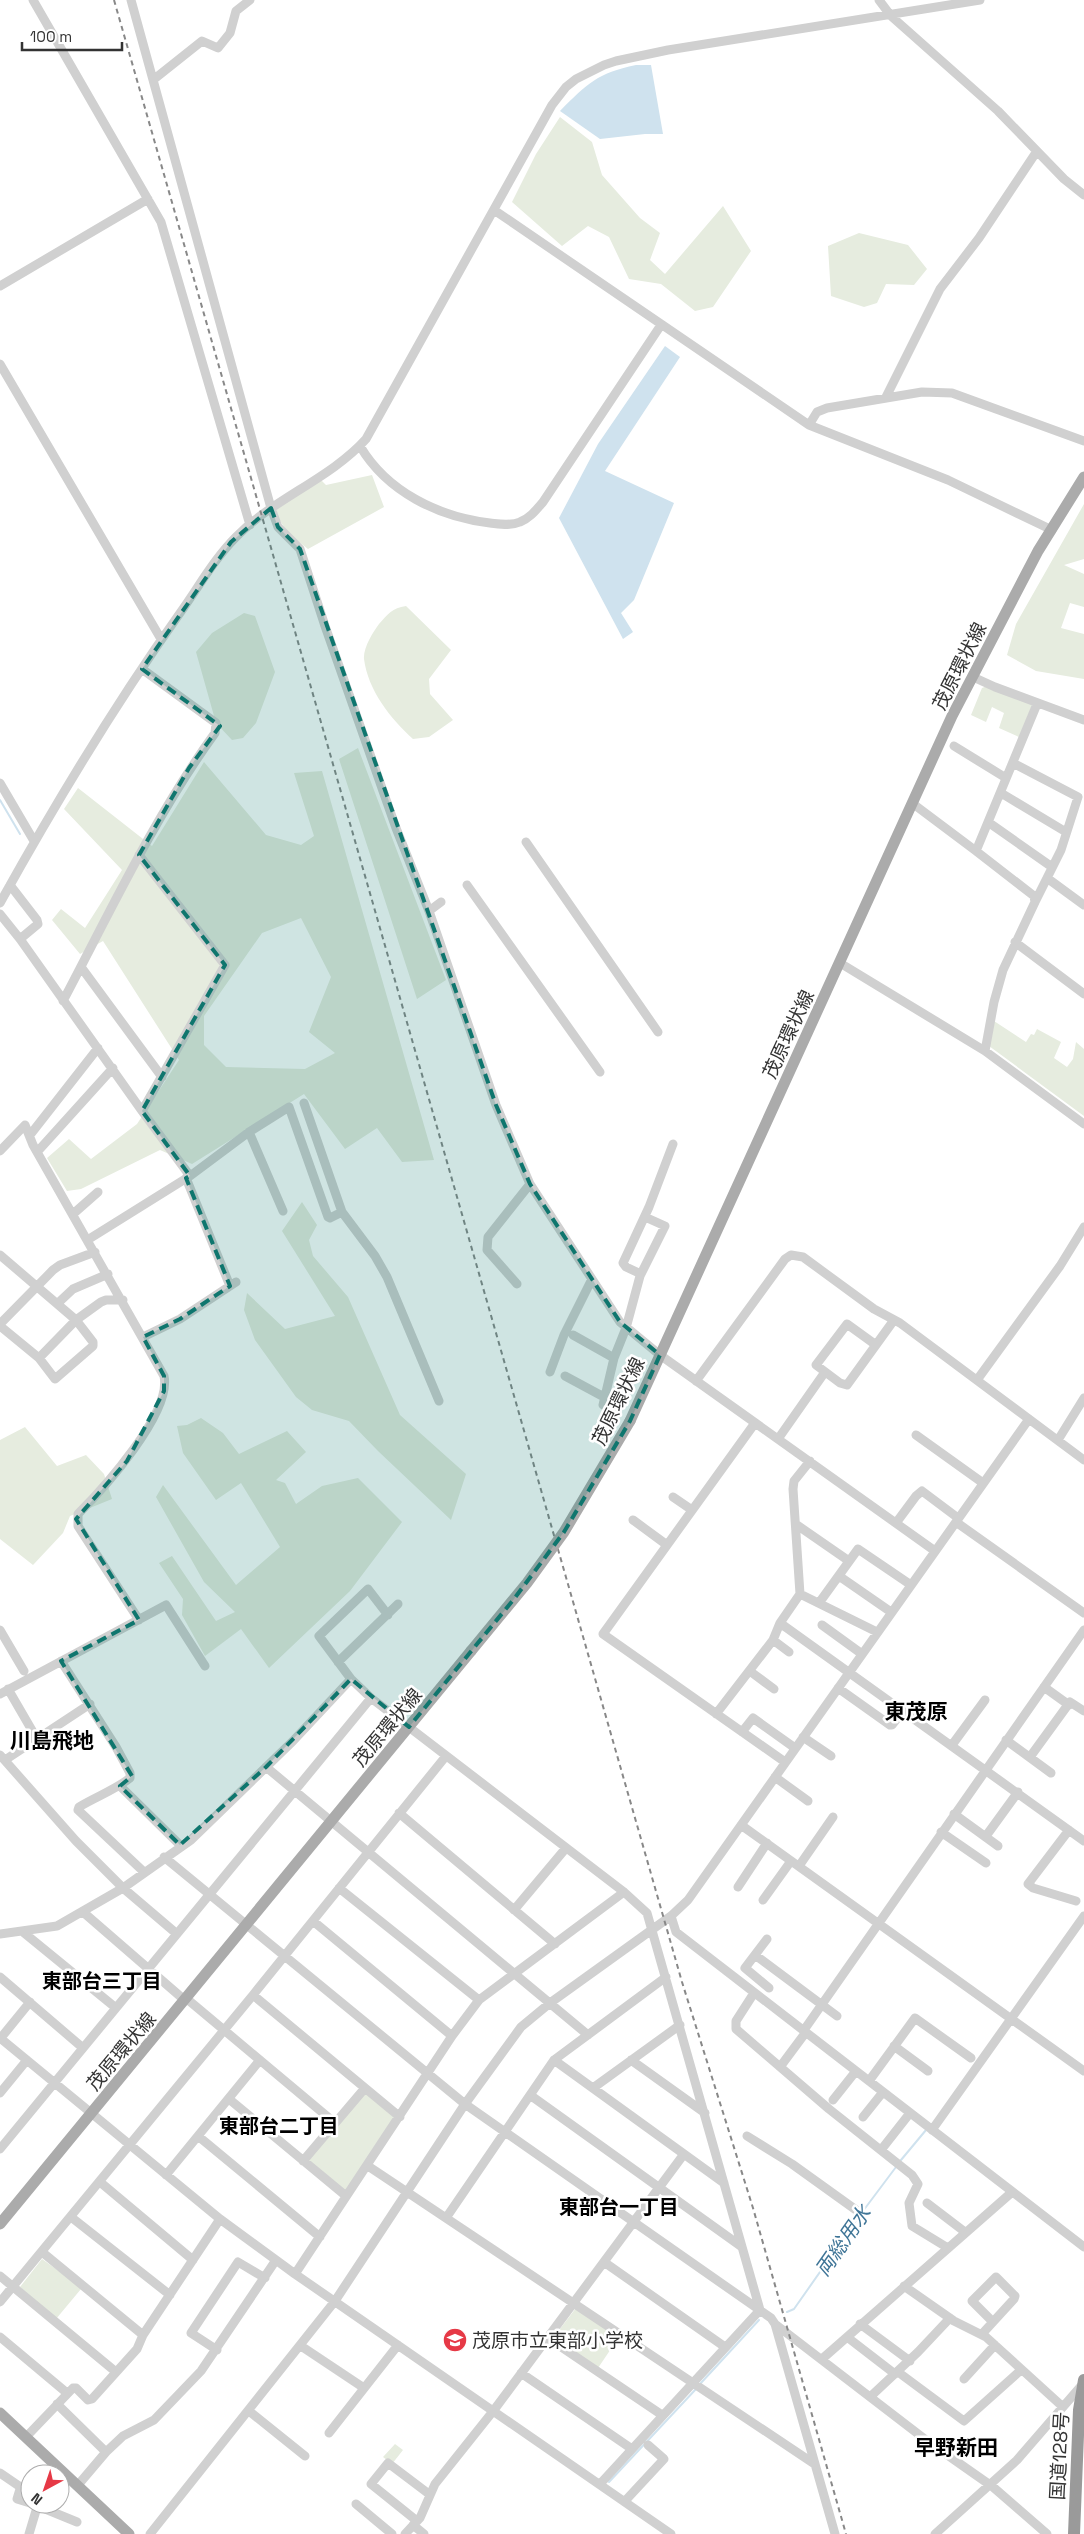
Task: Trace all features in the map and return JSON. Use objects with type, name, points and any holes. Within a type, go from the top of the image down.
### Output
[{"type":"highway","name":"国道128号","points":[[1074,2534],[1079,2410],[1084,2381]]},
{"type":"main road","name":"茂原環状線","points":[[0,2224],[471,1652],[527,1583],[564,1532],[630,1420],[912,803],[973,677],[1038,551],[1084,477]]},
{"type":"main road","points":[[1,2417],[26,2437],[53,2464]]},
{"type":"main road","points":[[70,2479],[129,2534]]},
{"type":"street","points":[[34,0],[161,222],[250,524]]},
{"type":"street","points":[[131,0],[271,508],[278,527],[300,549],[324,626],[396,828],[429,911],[496,1105],[530,1184],[620,1322],[626,1328],[696,1381],[935,1551]]},
{"type":"street","points":[[154,80],[202,41],[218,48],[230,33],[236,11],[250,0]]},
{"type":"street","points":[[879,0],[891,16],[998,110],[1064,180],[1084,195]]},
{"type":"street","points":[[0,903],[34,842],[161,639],[231,542],[271,508],[360,446],[372,430],[558,95],[576,79],[592,70],[616,61],[668,50],[891,16],[980,0]]},
{"type":"street","points":[[886,397],[940,289],[978,238],[1037,151]]},
{"type":"street","points":[[0,286],[148,199]]},
{"type":"street","points":[[494,210],[809,425],[948,480],[1052,530]]},
{"type":"street","points":[[360,446],[395,487],[437,510],[467,520],[504,524],[519,523],[531,515],[543,502],[660,325]]},
{"type":"street","points":[[0,364],[161,639]]},
{"type":"street","points":[[809,425],[817,412],[827,408],[922,392],[952,393],[1084,441]]},
{"type":"street","points":[[63,1001],[140,855],[190,768],[217,727],[216,723],[142,669]]},
{"type":"street","points":[[973,677],[1037,704],[1084,720]]},
{"type":"street","points":[[976,851],[1037,704]]},
{"type":"street","points":[[954,746],[1006,778]]},
{"type":"street","points":[[985,1050],[994,1002],[1003,970],[1052,868],[1078,797],[1013,763]]},
{"type":"street","points":[[0,783],[34,842]]},
{"type":"street","points":[[1001,793],[1066,832]]},
{"type":"street","points":[[912,803],[1034,896],[1035,902]]},
{"type":"street","points":[[988,822],[1052,868]]},
{"type":"street","points":[[526,842],[658,1032]]},
{"type":"street","points":[[140,855],[225,965],[142,1111]]},
{"type":"street","points":[[1047,878],[1084,905]]},
{"type":"street","points":[[10,885],[37,920],[38,924],[20,938]]},
{"type":"street","points":[[467,885],[600,1072]]},
{"type":"street","points":[[429,911],[441,902]]},
{"type":"street","points":[[0,914],[20,938],[63,1001],[113,1068],[188,1177],[233,1284],[180,1319],[143,1337]]},
{"type":"street","points":[[1015,942],[1084,994]]},
{"type":"street","points":[[840,963],[985,1050],[1084,1124]]},
{"type":"street","points":[[81,967],[162,1077]]},
{"type":"street","points":[[30,1135],[98,1048]]},
{"type":"street","points":[[38,1151],[113,1068]]},
{"type":"street","points":[[304,1103],[342,1212],[375,1256],[387,1277],[439,1401]]},
{"type":"street","points":[[89,1239],[188,1177],[249,1132],[289,1107],[328,1217],[330,1218],[342,1212]]},
{"type":"street","points":[[0,1151],[25,1125],[164,1376],[164,1391],[148,1426],[127,1461],[78,1514],[76,1519],[78,1526],[139,1620]]},
{"type":"street","points":[[249,1132],[283,1211]]},
{"type":"street","points":[[641,1274],[626,1267],[623,1263],[644,1217],[673,1144]]},
{"type":"street","points":[[517,1284],[487,1250],[486,1246],[488,1237],[530,1184]]},
{"type":"street","points":[[73,1214],[98,1192]]},
{"type":"street","points":[[566,1376],[603,1401],[614,1358],[626,1328],[641,1274],[665,1226],[644,1217]]},
{"type":"street","points":[[977,1380],[1060,1266],[1084,1227]]},
{"type":"street","points":[[0,1255],[37,1286],[76,1320],[93,1342],[93,1346],[55,1379],[39,1358],[0,1325],[37,1286],[60,1265],[95,1252]]},
{"type":"street","points":[[696,1381],[785,1258],[791,1255],[802,1257],[874,1309],[894,1320],[1084,1460]]},
{"type":"street","points":[[57,1304],[74,1289],[108,1274]]},
{"type":"street","points":[[550,1372],[564,1335],[592,1278]]},
{"type":"street","points":[[39,1358],[76,1320],[106,1300],[122,1300]]},
{"type":"street","points":[[876,1345],[847,1324],[816,1365],[840,1383],[847,1385],[876,1345],[894,1320]]},
{"type":"street","points":[[573,1335],[614,1358]]},
{"type":"street","points":[[778,1439],[825,1372]]},
{"type":"street","points":[[1058,1440],[1084,1398]]},
{"type":"street","points":[[150,2534],[335,2302],[465,2104],[521,2027],[550,2003],[671,1916],[688,1900],[1029,1419]]},
{"type":"street","points":[[755,1423],[602,1634],[785,1762]]},
{"type":"street","points":[[916,1435],[983,1483]]},
{"type":"street","points":[[716,1714],[773,1640],[780,1623],[800,1594],[794,1482],[810,1461]]},
{"type":"street","points":[[896,1523],[916,1496],[922,1491],[957,1520],[1084,1613]]},
{"type":"street","points":[[673,1497],[692,1510]]},
{"type":"street","points":[[633,1520],[667,1545]]},
{"type":"street","points":[[796,1525],[849,1560]]},
{"type":"street","points":[[819,1603],[858,1549],[911,1585]]},
{"type":"street","points":[[839,1576],[891,1612]]},
{"type":"street","points":[[388,1615],[368,1588],[319,1636],[351,1679],[371,1698],[624,1892],[647,1913],[653,1928],[760,2310]]},
{"type":"street","points":[[800,1594],[877,1632]]},
{"type":"street","points":[[338,1662],[398,1604]]},
{"type":"street","points":[[37,1739],[4,1691],[166,1605],[204,1666]]},
{"type":"street","points":[[780,1623],[1084,1841]]},
{"type":"street","points":[[822,1625],[862,1654]]},
{"type":"street","points":[[0,1630],[24,1671]]},
{"type":"street","points":[[780,2067],[877,1922],[1084,1630]]},
{"type":"street","points":[[773,1640],[789,1652]]},
{"type":"street","points":[[62,1661],[90,1704],[130,1773],[130,1778],[120,1786],[87,1802],[79,1807],[78,1810],[144,1872]]},
{"type":"street","points":[[750,1672],[774,1689]]},
{"type":"street","points":[[0,1934],[50,1929],[123,1888],[180,1845],[191,1840],[266,1768],[351,1679]]},
{"type":"street","points":[[1044,1687],[1068,1705]]},
{"type":"street","points":[[838,1688],[890,1725],[902,1712]]},
{"type":"street","points":[[0,2149],[371,1698]]},
{"type":"street","points":[[952,1745],[985,1700]]},
{"type":"street","points":[[1030,1757],[1068,1705],[1073,1703],[1084,1711]]},
{"type":"street","points":[[90,1704],[37,1739],[2,1758],[76,1841],[123,1888],[177,1934]]},
{"type":"street","points":[[742,1732],[753,1718],[795,1748]]},
{"type":"street","points":[[803,1737],[831,1756]]},
{"type":"street","points":[[1006,1740],[1051,1773]]},
{"type":"street","points":[[0,2302],[285,1956],[446,1756]]},
{"type":"street","points":[[266,1768],[588,2035]]},
{"type":"street","points":[[775,1777],[808,1801]]},
{"type":"street","points":[[120,1786],[180,1845]]},
{"type":"street","points":[[986,1836],[1018,1792]]},
{"type":"street","points":[[399,1813],[555,1944]]},
{"type":"street","points":[[954,1814],[998,1846]]},
{"type":"street","points":[[763,1900],[833,1817]]},
{"type":"street","points":[[741,1825],[1084,2071]]},
{"type":"street","points":[[1069,1830],[1028,1884],[1033,1888],[1076,1901]]},
{"type":"street","points":[[941,1832],[986,1863]]},
{"type":"street","points":[[738,1887],[767,1843]]},
{"type":"street","points":[[514,1910],[566,1848]]},
{"type":"street","points":[[164,1857],[465,2104],[760,2310],[775,2324],[870,2397],[990,2484],[1047,2534]]},
{"type":"street","points":[[339,1888],[479,2000]]},
{"type":"street","points":[[295,2274],[429,2075],[452,2036],[479,2000],[624,1892]]},
{"type":"street","points":[[83,1912],[182,1997],[187,1999],[335,2123]]},
{"type":"street","points":[[671,1916],[676,1932],[1011,2193],[1084,2247]]},
{"type":"street","points":[[932,2130],[1084,1916]]},
{"type":"street","points":[[313,1921],[452,2036]]},
{"type":"street","points":[[23,1932],[116,2008]]},
{"type":"street","points":[[767,1939],[745,1968],[769,1988]]},
{"type":"street","points":[[755,1955],[837,2016]]},
{"type":"street","points":[[780,1974],[769,1988],[758,1996],[736,2021],[736,2029],[912,2175],[918,2184],[909,2203],[912,2226],[948,2248]]},
{"type":"street","points":[[0,1977],[83,2048]]},
{"type":"street","points":[[446,2218],[554,2060],[666,1977]]},
{"type":"street","points":[[253,1995],[400,2117]]},
{"type":"street","points":[[30,2002],[0,2039],[55,2082],[220,2219],[335,2302],[671,2534]]},
{"type":"street","points":[[869,2082],[915,2018],[971,2058]]},
{"type":"street","points":[[593,2088],[680,2025]]},
{"type":"street","points":[[894,2046],[928,2071]]},
{"type":"street","points":[[0,2093],[27,2060]]},
{"type":"street","points":[[166,2175],[260,2060]]},
{"type":"street","points":[[554,2060],[724,2183]]},
{"type":"street","points":[[631,2060],[705,2113]]},
{"type":"street","points":[[833,2100],[856,2071]]},
{"type":"street","points":[[303,2161],[364,2088]]},
{"type":"street","points":[[863,2117],[882,2092]]},
{"type":"street","points":[[530,2094],[742,2247]]},
{"type":"street","points":[[229,2099],[346,2196]]},
{"type":"street","points":[[881,2150],[910,2113]]},
{"type":"street","points":[[198,2136],[320,2237]]},
{"type":"street","points":[[747,2136],[792,2164],[861,2214]]},
{"type":"street","points":[[405,2534],[415,2523],[435,2484],[494,2410],[684,2154]]},
{"type":"street","points":[[368,2166],[813,2463]]},
{"type":"street","points":[[100,2182],[193,2260]]},
{"type":"street","points":[[822,2359],[1011,2193]]},
{"type":"street","points":[[926,2203],[966,2232]]},
{"type":"street","points":[[70,2217],[170,2296]]},
{"type":"street","points":[[26,2437],[67,2393],[76,2388],[90,2400],[137,2349],[143,2335],[220,2219]]},
{"type":"street","points":[[42,2252],[143,2335]]},
{"type":"street","points":[[78,2485],[106,2452],[123,2436],[154,2420],[194,2378],[217,2350],[276,2260]]},
{"type":"street","points":[[217,2350],[191,2333],[238,2262],[265,2278]]},
{"type":"street","points":[[604,2262],[726,2347]]},
{"type":"street","points":[[0,2276],[116,2372]]},
{"type":"street","points":[[982,2334],[993,2322],[1015,2296],[996,2277],[972,2301],[993,2322]]},
{"type":"street","points":[[904,2286],[950,2318],[982,2334],[1063,2407]]},
{"type":"street","points":[[600,2484],[760,2310]]},
{"type":"street","points":[[870,2397],[910,2361],[950,2318]]},
{"type":"street","points":[[775,2324],[834,2534]]},
{"type":"street","points":[[860,2324],[910,2361]]},
{"type":"street","points":[[0,2337],[67,2393]]},
{"type":"street","points":[[846,2337],[964,2421],[1021,2370]]},
{"type":"street","points":[[548,2338],[662,2415]]},
{"type":"street","points":[[329,2433],[398,2345]]},
{"type":"street","points":[[964,2379],[995,2345]]},
{"type":"street","points":[[301,2346],[364,2388]]},
{"type":"street","points":[[521,2374],[632,2449]]},
{"type":"street","points":[[935,2534],[1017,2460],[1084,2381]]},
{"type":"street","points":[[57,2404],[106,2452]]},
{"type":"street","points":[[249,2411],[305,2456]]},
{"type":"street","points":[[625,2501],[664,2459],[648,2445]]},
{"type":"street","points":[[424,2534],[415,2523],[371,2484],[388,2463],[429,2494]]},
{"type":"street","points":[[0,2473],[19,2486],[17,2499],[20,2500]]},
{"type":"street","points":[[356,2504],[392,2534]]},
{"type":"street","points":[[29,2534],[33,2514]]},
{"type":"street","points":[[58,2514],[77,2522]]},
{"type":"highlighted area","points":[[271,508],[278,527],[300,549],[496,1105],[530,1184],[620,1322],[660,1355],[630,1421],[564,1532],[514,1599],[409,1727],[351,1679],[266,1767],[180,1845],[120,1786],[132,1776],[61,1661],[139,1620],[76,1519],[127,1461],[164,1391],[164,1376],[143,1337],[180,1319],[230,1286],[186,1178],[190,1176],[142,1111],[225,965],[139,855],[189,768],[220,726],[142,669],[231,542]]},
{"type":"shaded area","points":[[560,117],[592,142],[602,175],[640,218],[660,233],[650,260],[665,274],[723,206],[751,251],[713,307],[695,311],[661,284],[629,279],[609,237],[588,226],[562,246],[512,202],[536,154]]},
{"type":"shaded area","points":[[859,233],[908,245],[927,269],[914,285],[886,284],[877,303],[864,307],[831,296],[828,246]]},
{"type":"shaded area","points":[[372,475],[384,507],[308,549],[289,534],[276,515],[277,509],[320,479],[326,485]]},
{"type":"shaded area","points":[[1084,504],[1084,559],[1064,565],[1084,574],[1084,607],[1070,603],[1061,628],[1084,634],[1084,679],[1036,671],[1007,655],[1016,624]]},
{"type":"shaded area","points":[[406,606],[451,650],[429,679],[430,694],[453,720],[429,737],[413,739],[381,703],[370,682],[364,659],[367,645],[379,624],[394,610]]},
{"type":"shaded area","points":[[244,613],[255,616],[275,672],[256,723],[243,738],[232,740],[216,723],[196,652],[212,633]]},
{"type":"shaded area","points":[[987,686],[1033,703],[1019,737],[999,728],[1004,713],[992,707],[986,722],[971,715],[982,688]]},
{"type":"shaded area","points":[[358,748],[446,980],[417,999],[339,759]]},
{"type":"shaded area","points":[[204,762],[266,835],[301,845],[314,836],[294,773],[322,771],[434,1160],[402,1162],[377,1128],[345,1149],[304,1094],[192,1164],[160,1150],[81,1189],[67,1191],[47,1158],[69,1139],[91,1159],[137,1124],[179,1060],[103,941],[80,954],[52,920],[61,909],[85,928],[122,870],[64,809],[78,788],[152,846]],"holes":[[[301,918],[331,977],[309,1032],[335,1053],[305,1069],[226,1067],[204,1045],[204,1016],[262,933]]]},
{"type":"shaded area","points":[[994,1021],[1026,1042],[1031,1034],[1034,1035],[1037,1029],[1061,1042],[1054,1058],[1067,1067],[1073,1059],[1076,1042],[1084,1049],[1084,1116],[989,1046]]},
{"type":"shaded area","points":[[302,1202],[317,1225],[309,1240],[313,1256],[348,1297],[400,1415],[466,1474],[451,1520],[349,1421],[312,1410],[296,1397],[255,1340],[244,1310],[247,1293],[285,1329],[335,1316],[282,1231]]},
{"type":"shaded area","points":[[201,1418],[223,1433],[239,1454],[287,1431],[306,1452],[276,1480],[285,1483],[296,1504],[322,1486],[358,1478],[402,1522],[350,1591],[269,1668],[241,1629],[205,1656],[182,1615],[183,1599],[159,1563],[172,1556],[216,1621],[235,1612],[204,1582],[156,1497],[163,1485],[236,1585],[280,1547],[241,1483],[216,1500],[183,1453],[177,1426],[187,1425]]},
{"type":"shaded area","points":[[25,1427],[57,1466],[86,1455],[104,1474],[112,1499],[70,1516],[63,1533],[33,1565],[0,1539],[0,1440]]},
{"type":"shaded area","points":[[366,2091],[396,2118],[346,2193],[306,2161]]},
{"type":"shaded area","points":[[42,2259],[81,2287],[56,2319],[20,2287]]},
{"type":"shaded area","points":[[576,2308],[619,2337],[598,2368],[553,2338]]},
{"type":"shaded area","points":[[395,2444],[403,2450],[392,2464],[383,2457]]},
{"type":"water","points":[[636,65],[651,65],[663,134],[600,139],[560,111],[586,87],[602,76]]},
{"type":"water","points":[[665,346],[680,357],[605,471],[674,503],[634,600],[621,613],[633,632],[623,639],[559,518],[598,444]]},
{"type":"waterway","points":[[0,800],[20,834]]},
{"type":"waterway","name":"両総用水","points":[[901,2160],[926,2130]]},
{"type":"waterway","name":"両総用水","points":[[863,2211],[896,2167]]},
{"type":"waterway","name":"両総用水","points":[[787,2312],[794,2309],[860,2215]]},
{"type":"waterway","name":"両総用水","points":[[700,2384],[759,2320]]},
{"type":"waterway","name":"両総用水","points":[[609,2482],[696,2389]]},
{"type":"railway","points":[[114,0],[682,1982],[753,2208],[846,2534]]},
{"type":"place","name":"茂原市立東部小学校","points":[[455,2340]]},
{"type":"district","name":"東茂原","points":[[916,1712]]},
{"type":"district","name":"川島飛地","points":[[52,1741]]},
{"type":"district","name":"東部台三丁目","points":[[102,1981]]},
{"type":"district","name":"東部台二丁目","points":[[279,2126]]},
{"type":"district","name":"東部台一丁目","points":[[619,2207]]},
{"type":"district","name":"早野新田","points":[[956,2448]]}]
